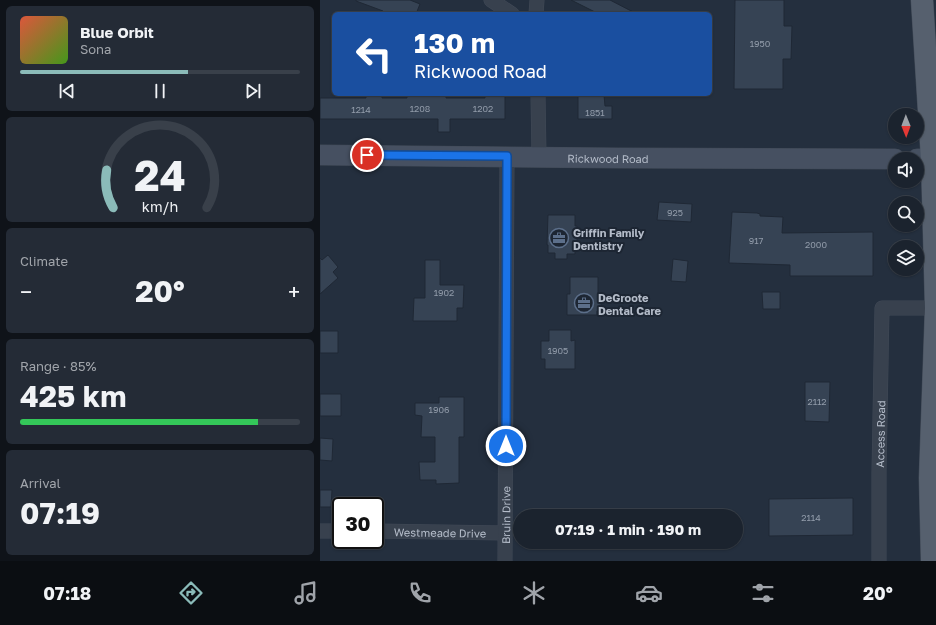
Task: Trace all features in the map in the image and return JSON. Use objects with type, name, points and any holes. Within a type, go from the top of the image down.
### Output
[{"type":"main road","points":[[922,0],[928,159],[936,308],[930,478],[932,561]]},
{"type":"main road","name":"Rickwood Road","points":[[320,155],[888,159]]},
{"type":"street","points":[[491,0],[509,12]]},
{"type":"street","points":[[536,12],[537,0]]},
{"type":"street","points":[[538,96],[539,157]]},
{"type":"street","name":"Bruin Drive","points":[[505,561],[507,156]]},
{"type":"street","name":"Access Road","points":[[879,561],[882,308],[936,308]]},
{"type":"street","points":[[320,530],[332,531]]},
{"type":"street","name":"Westmeade Drive","points":[[384,531],[505,533]]},
{"type":"building","points":[[410,0],[420,4],[417,12],[383,12],[356,1]]},
{"type":"building","points":[[571,0],[610,0],[633,12],[595,12]]},
{"type":"building","points":[[735,0],[784,0],[784,26],[792,26],[791,59],[783,59],[783,89],[734,89]]},
{"type":"building","points":[[366,96],[382,96],[382,98],[407,98],[407,96],[446,96],[446,98],[485,98],[485,96],[505,96],[505,119],[450,119],[450,132],[438,132],[438,119],[320,119],[320,98],[366,98]]},
{"type":"building","points":[[578,96],[604,96],[605,106],[612,106],[612,119],[578,119]]},
{"type":"building","points":[[659,202],[692,204],[691,222],[657,220]]},
{"type":"building","points":[[732,212],[757,213],[760,214],[760,216],[783,217],[782,233],[873,232],[873,276],[790,276],[790,265],[729,263]]},
{"type":"building","name":"Griffin Family Dentistry","points":[[548,215],[575,215],[575,226],[577,226],[577,245],[575,245],[575,254],[567,254],[567,259],[555,259],[555,253],[548,253]]},
{"type":"building","points":[[328,255],[338,267],[333,272],[338,278],[320,294],[320,258],[322,260]]},
{"type":"building","points":[[673,259],[688,261],[686,282],[671,281]]},
{"type":"building","points":[[425,260],[440,260],[440,285],[464,285],[463,308],[457,308],[457,321],[413,321],[414,298],[425,298]]},
{"type":"building","name":"DeGroote Dental Care","points":[[570,277],[598,277],[598,295],[601,295],[601,311],[597,311],[597,315],[567,315],[567,294],[570,294]]},
{"type":"building","points":[[762,292],[780,292],[780,309],[763,309]]},
{"type":"building","points":[[549,330],[571,330],[571,341],[575,340],[575,369],[545,369],[545,359],[541,359],[541,341],[549,341]]},
{"type":"building","points":[[320,331],[338,331],[338,353],[320,353]]},
{"type":"building","points":[[805,382],[830,382],[829,422],[805,421]]},
{"type":"building","points":[[320,394],[341,394],[341,416],[320,416]]},
{"type":"building","points":[[439,397],[464,397],[464,437],[459,437],[459,483],[436,484],[436,480],[420,480],[419,462],[435,462],[435,437],[421,437],[422,416],[415,415],[415,403],[439,403]]},
{"type":"building","points":[[320,438],[333,439],[332,461],[320,460]]},
{"type":"building","points":[[320,490],[332,490],[331,507],[320,507]]},
{"type":"building","points":[[853,498],[853,535],[769,536],[769,499]]},
{"type":"place","name":"Griffin Family Dentistry","points":[[559,238]]},
{"type":"place","name":"DeGroote Dental Care","points":[[584,303]]},
{"type":"route","points":[[367,155],[507,156],[506,446]]}]
